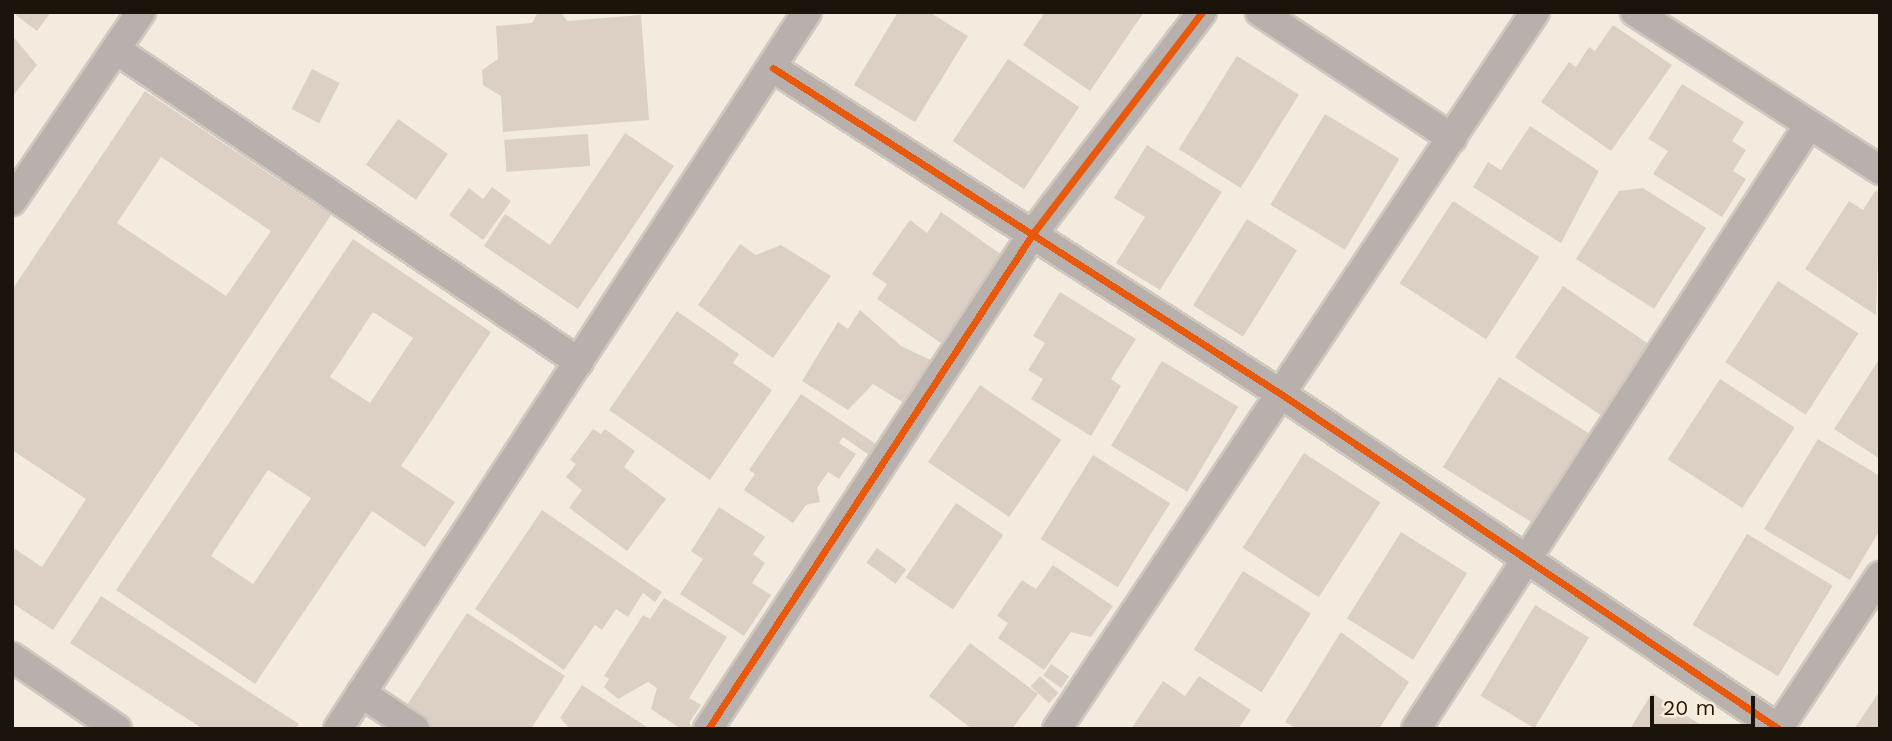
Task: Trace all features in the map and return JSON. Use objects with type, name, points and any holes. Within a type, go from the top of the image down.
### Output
[{"type":"street","points":[[12,201],[118,51],[141,12]]},
{"type":"street","points":[[338,729],[773,68],[807,12]]},
{"type":"street","points":[[708,729],[1034,232],[1202,12]]},
{"type":"street","points":[[1260,12],[1452,138]]},
{"type":"street","points":[[1057,729],[1535,12]]},
{"type":"street","points":[[1635,12],[1880,170]]},
{"type":"street","points":[[118,51],[579,362]]},
{"type":"street","points":[[773,68],[1034,232],[1281,394],[1529,558],[1779,729],[1880,576]]},
{"type":"street","points":[[1416,729],[1809,125]]},
{"type":"street","points":[[12,657],[117,729]]},
{"type":"street","points":[[361,693],[415,729]]},
{"type":"building","points":[[12,12],[51,12],[37,31]]},
{"type":"building","points":[[538,12],[561,12],[567,21],[641,15],[649,120],[503,132],[501,96],[483,85],[482,70],[498,59],[496,26],[532,23]]},
{"type":"building","points":[[898,12],[929,12],[968,36],[915,122],[854,85]]},
{"type":"building","points":[[1045,12],[1144,12],[1090,91],[1023,45]]},
{"type":"building","points":[[1613,25],[1672,65],[1611,151],[1541,102],[1569,62],[1576,67],[1589,47],[1595,51]]},
{"type":"building","points":[[12,35],[37,65],[12,97]]},
{"type":"building","points":[[1237,56],[1299,95],[1241,188],[1179,149]]},
{"type":"building","points":[[1008,59],[1079,107],[1024,189],[953,141]]},
{"type":"building","points":[[312,69],[340,83],[319,123],[292,109]]},
{"type":"building","points":[[1682,84],[1744,122],[1732,141],[1746,150],[1733,171],[1746,179],[1722,217],[1653,174],[1668,151],[1648,139]]},
{"type":"building","points":[[145,91],[331,215],[53,630],[12,603],[12,547],[42,567],[86,499],[12,450],[12,290]],"holes":[[[161,157],[271,231],[226,296],[117,223]]]},
{"type":"building","points":[[1325,114],[1400,159],[1345,250],[1270,205]]},
{"type":"building","points":[[398,119],[448,154],[416,200],[366,165]]},
{"type":"building","points":[[1530,126],[1599,171],[1561,243],[1473,187],[1488,162],[1501,170]]},
{"type":"building","points":[[625,133],[674,166],[578,309],[484,246],[505,214],[550,245]]},
{"type":"building","points":[[588,134],[590,166],[506,172],[504,140]]},
{"type":"building","points":[[1147,145],[1222,192],[1160,290],[1116,263],[1145,217],[1114,198]]},
{"type":"building","points":[[492,187],[511,201],[483,240],[449,215],[469,188],[483,199]]},
{"type":"building","points":[[1643,188],[1706,228],[1654,309],[1576,259],[1619,191]]},
{"type":"building","points":[[1876,190],[1880,193],[1876,315],[1805,269],[1849,201],[1863,210]]},
{"type":"building","points":[[1453,201],[1539,257],[1486,339],[1400,283]]},
{"type":"building","points":[[941,212],[1002,255],[941,343],[877,299],[887,284],[872,274],[910,220],[927,233]]},
{"type":"building","points":[[1247,219],[1297,250],[1243,337],[1193,306]]},
{"type":"building","points":[[353,239],[491,332],[401,466],[455,502],[425,547],[372,511],[255,684],[116,590]],"holes":[[[373,312],[413,338],[370,403],[330,377]],[[268,470],[311,498],[253,584],[211,556]]]},
{"type":"building","points":[[740,244],[756,255],[781,245],[831,276],[773,358],[698,305]]},
{"type":"building","points":[[1778,281],[1859,333],[1806,415],[1725,362]]},
{"type":"building","points":[[1563,286],[1650,345],[1602,416],[1515,357]]},
{"type":"building","points":[[1060,292],[1136,339],[1111,379],[1121,386],[1091,436],[1031,399],[1043,379],[1028,370],[1045,343],[1033,336]]},
{"type":"building","points":[[860,310],[901,346],[941,365],[909,406],[873,384],[848,410],[802,381],[838,322],[848,329]]},
{"type":"building","points":[[677,311],[739,354],[733,363],[772,390],[710,480],[609,410]]},
{"type":"building","points":[[1880,358],[1880,459],[1834,429]]},
{"type":"building","points":[[1162,361],[1238,407],[1187,492],[1111,446]]},
{"type":"building","points":[[1499,377],[1597,438],[1540,528],[1443,467]]},
{"type":"building","points":[[1720,379],[1795,427],[1742,508],[1668,460]]},
{"type":"building","points":[[980,385],[1061,440],[1009,517],[928,462]]},
{"type":"building","points":[[801,394],[876,444],[869,455],[843,437],[839,443],[856,454],[839,479],[828,472],[817,488],[820,502],[806,505],[793,523],[744,490],[755,474],[749,470]]},
{"type":"building","points":[[593,429],[601,434],[605,429],[635,451],[624,467],[666,499],[627,551],[569,508],[582,490],[566,477],[576,464],[570,460]]},
{"type":"building","points":[[1818,439],[1880,476],[1880,530],[1850,580],[1764,529]]},
{"type":"building","points":[[1304,453],[1380,503],[1319,597],[1242,548]]},
{"type":"building","points":[[1093,455],[1170,503],[1118,587],[1041,539]]},
{"type":"building","points":[[956,503],[1003,535],[953,609],[906,578]]},
{"type":"building","points":[[719,507],[765,537],[753,554],[765,563],[752,583],[771,595],[744,636],[680,594],[703,559],[691,551]]},
{"type":"building","points":[[542,510],[662,592],[655,602],[643,593],[628,617],[616,609],[602,630],[595,625],[564,670],[475,609]]},
{"type":"building","points":[[1401,532],[1467,573],[1413,660],[1347,619]]},
{"type":"building","points":[[1747,534],[1833,586],[1778,676],[1692,625]]},
{"type":"building","points":[[877,548],[906,569],[896,584],[866,563]]},
{"type":"building","points":[[1053,565],[1113,606],[1091,637],[1071,632],[1044,670],[998,638],[1008,623],[997,616],[1022,580],[1036,589]]},
{"type":"building","points":[[1243,571],[1311,613],[1262,692],[1194,650]]},
{"type":"building","points":[[101,596],[299,724],[296,729],[203,729],[70,643]]},
{"type":"building","points":[[664,598],[727,637],[689,698],[701,705],[689,723],[694,729],[681,729],[651,709],[657,688],[648,682],[618,699],[604,687],[609,679],[604,676],[643,615],[650,619]]},
{"type":"building","points":[[1535,605],[1589,637],[1534,728],[1480,696]]},
{"type":"building","points":[[467,613],[565,676],[531,729],[425,729],[401,714]]},
{"type":"building","points":[[1341,632],[1409,682],[1379,729],[1297,729],[1285,722]]},
{"type":"building","points":[[970,643],[1038,694],[1012,729],[972,729],[929,696]]},
{"type":"building","points":[[1051,664],[1069,676],[1061,688],[1043,676]]},
{"type":"building","points":[[1040,676],[1059,693],[1049,703],[1031,686]]},
{"type":"building","points":[[1199,676],[1251,710],[1238,729],[1131,729],[1163,681],[1185,696]]},
{"type":"building","points":[[582,685],[650,729],[570,729],[560,718]]},
{"type":"building","points":[[1880,691],[1880,729],[1854,729]]},
{"type":"building","points":[[1652,693],[1707,729],[1630,729]]},
{"type":"cycle path","points":[[708,729],[1034,232],[1202,12]]},
{"type":"cycle path","points":[[773,68],[1281,394],[1779,729]]}]
